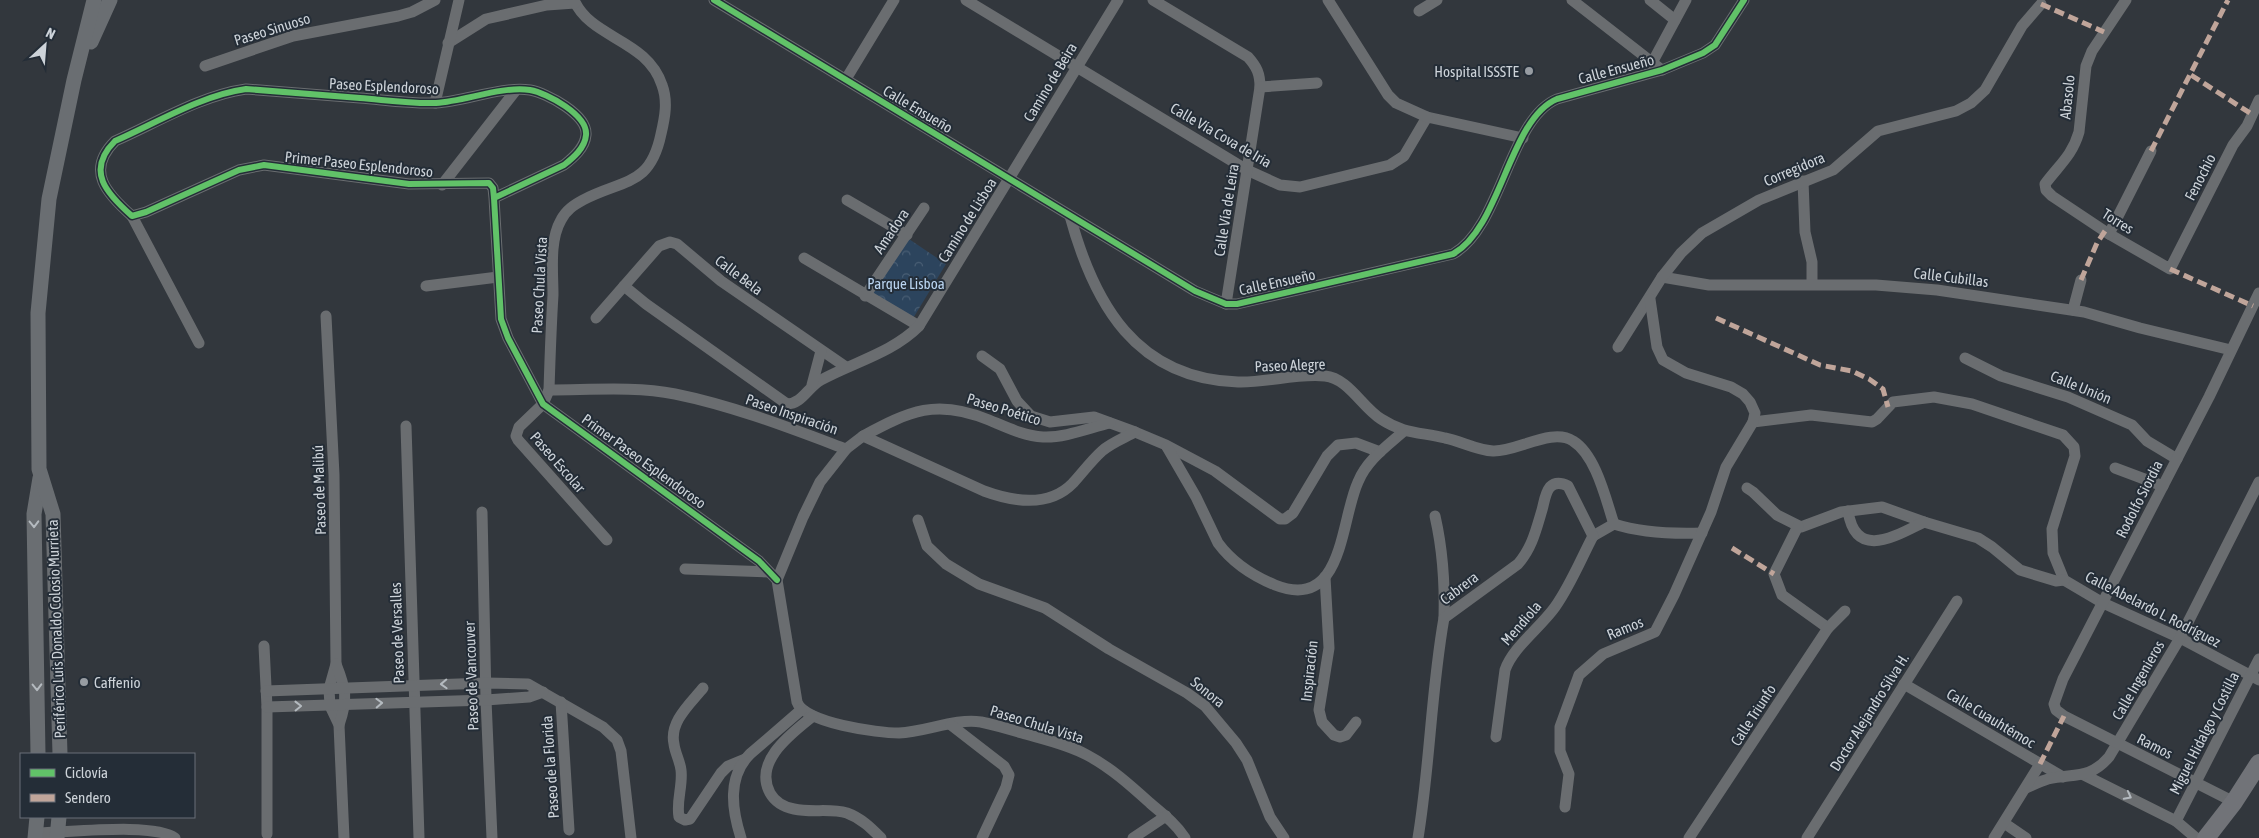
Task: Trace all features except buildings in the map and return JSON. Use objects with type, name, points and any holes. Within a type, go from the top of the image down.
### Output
[{"type":"highway","points":[[2206,838],[2234,802],[2259,763]]},
{"type":"main road","name":"Periférico Luis Donaldo Colosio Murrieta","points":[[38,753],[34,514],[40,476],[38,313],[49,198],[74,80],[94,0]]},
{"type":"main road","points":[[74,80],[110,0]]},
{"type":"main road","name":"Periférico Luis Donaldo Colosio Murrieta","points":[[40,476],[54,514],[60,753]]},
{"type":"main road","points":[[36,835],[37,818]]},
{"type":"main road","points":[[58,836],[59,818]]},
{"type":"street","name":"Paseo Sinuoso","points":[[206,66],[293,36],[412,12],[435,0]]},
{"type":"street","points":[[435,103],[459,0]]},
{"type":"street","name":"Calle Ensueño","points":[[714,0],[1195,291],[1226,304],[1255,301],[1453,254],[1463,249],[1477,232],[1523,138],[1537,114],[1549,102],[1662,70],[1703,53],[1715,45],[1744,0]]},
{"type":"street","points":[[846,79],[894,0]]},
{"type":"street","name":"Calle Vía Cova de Iria","points":[[966,0],[1247,170],[1280,184],[1300,187],[1390,166],[1404,156],[1427,117]]},
{"type":"street","name":"Camino de Beira","points":[[1010,179],[1118,0]]},
{"type":"street","name":"Calle Vía de Leira","points":[[1152,0],[1248,57],[1260,75],[1260,87],[1226,304]]},
{"type":"street","points":[[1328,0],[1388,95],[1396,103],[1427,117],[1523,138]]},
{"type":"street","points":[[1419,11],[1437,0]]},
{"type":"street","points":[[1572,0],[1662,70]]},
{"type":"street","points":[[1650,0],[1675,20]]},
{"type":"street","points":[[1652,63],[1686,0]]},
{"type":"street","name":"Abasolo","points":[[2052,196],[2046,190],[2045,184],[2067,160],[2079,132],[2086,66],[2092,51],[2126,0]]},
{"type":"street","points":[[448,43],[486,19],[539,6],[575,1]]},
{"type":"street","name":"Paseo Chula Vista","points":[[547,397],[554,244],[560,221],[566,211],[573,206],[592,196],[626,183],[645,170],[653,160],[657,150],[666,108],[666,95],[662,84],[656,71],[646,58],[602,29],[575,1]]},
{"type":"street","name":"Corregidora","points":[[1618,346],[1650,299],[1662,277],[1681,253],[1702,233],[1759,200],[1833,170],[1878,131],[1956,111],[1971,103],[1985,90],[2022,26],[2041,4]]},
{"type":"street","points":[[1260,87],[1317,83]]},
{"type":"street","name":"Paseo Esplendoroso","points":[[132,216],[111,197],[101,179],[101,167],[107,149],[115,141],[210,98],[228,91],[246,89],[435,103],[516,90],[536,92],[558,101],[579,118],[585,127],[586,134],[580,149],[564,165],[494,198]]},
{"type":"street","points":[[442,185],[516,90]]},
{"type":"street","name":"Fenochio","points":[[2170,269],[2233,145],[2256,116],[2259,100]]},
{"type":"street","points":[[2109,234],[2151,151]]},
{"type":"street","name":"Primer Paseo Esplendoroso","points":[[132,216],[146,212],[239,170],[252,166],[264,165],[400,184],[442,185],[485,182],[493,188],[501,319],[508,338],[547,397],[759,561],[773,576]]},
{"type":"street","name":"Camino de Lisboa","points":[[624,286],[646,304],[782,401],[792,404],[798,401],[812,385],[846,367],[886,350],[907,338],[919,326],[1010,179]]},
{"type":"street","points":[[1803,181],[1804,232],[1812,262],[1812,284]]},
{"type":"street","name":"Torres","points":[[2052,196],[2109,234],[2170,269]]},
{"type":"street","points":[[847,200],[907,235]]},
{"type":"street","name":"Amadora","points":[[865,296],[924,208]]},
{"type":"street","points":[[132,216],[199,342]]},
{"type":"street","name":"Paseo Alegre","points":[[1070,216],[1078,247],[1104,299],[1121,327],[1144,351],[1157,360],[1190,376],[1237,382],[1316,376],[1334,378],[1375,415],[1404,431],[1446,438],[1492,451],[1505,450],[1542,439],[1562,437],[1571,439],[1586,452],[1601,485],[1614,524]]},
{"type":"street","name":"Calle Bela","points":[[596,318],[659,246],[670,242],[677,244],[727,286],[846,367]]},
{"type":"street","points":[[804,258],[865,296],[919,326]]},
{"type":"street","points":[[426,286],[498,277]]},
{"type":"street","name":"Calle Cubillas","points":[[1662,277],[1709,285],[1812,284],[1898,286],[2073,310],[2231,350]]},
{"type":"street","points":[[2073,310],[2081,280]]},
{"type":"street","name":"Rodolfo Siordia","points":[[2064,716],[2056,710],[2054,704],[2055,696],[2231,350],[2256,308],[2259,293]]},
{"type":"street","points":[[1650,299],[1657,347],[1664,360],[1686,373],[1731,387],[1743,394],[1750,402],[1754,413],[1752,422]]},
{"type":"street","name":"Paseo de Malibú","points":[[326,316],[334,475],[336,664],[329,689],[330,706],[339,725]]},
{"type":"street","points":[[812,385],[821,351]]},
{"type":"street","points":[[982,356],[1000,370],[1017,401],[1031,416],[1050,422],[1090,416],[1135,432],[1166,445],[1221,476],[1280,519],[1285,519],[1293,513],[1327,456],[1338,444],[1356,443],[1380,452]]},
{"type":"street","name":"Calle Unión","points":[[1965,358],[2001,376],[2068,397],[2132,425],[2147,440],[2177,459]]},
{"type":"street","name":"Paseo Inspiración","points":[[547,397],[646,391],[674,394],[745,412],[846,449],[863,436]]},
{"type":"street","name":"Paseo Escolar","points":[[547,397],[519,427],[516,436],[607,540]]},
{"type":"street","name":"Calle Abelardo L. Rodríguez","points":[[1752,422],[1811,416],[1872,422],[1878,419],[1893,402],[1934,397],[1972,404],[2064,435],[2074,447],[2075,456],[2052,529],[2051,542],[2056,563],[2064,580],[2103,603],[2180,638],[2255,678]]},
{"type":"street","name":"Paseo Poético","points":[[863,436],[899,417],[919,410],[938,408],[974,414],[1010,429],[1041,437],[1064,435],[1110,422]]},
{"type":"street","name":"Ramos","points":[[1565,807],[1569,774],[1560,751],[1560,727],[1579,675],[1603,654],[1655,632],[1702,533],[1726,467],[1752,422]]},
{"type":"street","name":"Paseo de Versalles","points":[[406,426],[419,838]]},
{"type":"street","points":[[1166,445],[1196,497],[1218,542],[1234,561],[1269,582],[1297,591],[1312,587],[1325,577],[1339,554],[1347,514],[1358,482],[1369,463],[1404,431]]},
{"type":"street","points":[[863,436],[984,492],[1003,498],[1033,501],[1047,499],[1062,492],[1073,483],[1103,450],[1135,432]]},
{"type":"street","points":[[702,688],[677,720],[672,731],[673,743],[681,771],[677,807],[679,817],[685,820],[690,819],[721,773],[728,766],[745,759],[801,710],[796,702],[773,576],[820,482],[846,449]]},
{"type":"street","points":[[2114,468],[2163,486]]},
{"type":"street","name":"Calle Ingenieros","points":[[2084,775],[2102,765],[2118,744],[2180,638],[2259,482]]},
{"type":"street","name":"Cabrera","points":[[1418,838],[1428,766],[1438,652],[1444,618],[1518,564],[1525,556],[1532,545],[1547,492],[1554,484],[1568,486],[1593,536]]},
{"type":"street","points":[[1746,488],[1753,492],[1770,510],[1798,526],[1803,527],[1833,514],[1882,507],[1978,538],[2020,570],[2056,582],[2064,580]]},
{"type":"street","points":[[1848,511],[1852,528],[1870,541],[1878,542],[1890,538],[1924,522]]},
{"type":"street","name":"Paseo de Vancouver","points":[[482,512],[486,700],[492,838]]},
{"type":"street","points":[[1435,516],[1442,549],[1445,577],[1444,618]]},
{"type":"street","name":"Sonora","points":[[918,520],[927,546],[946,564],[979,584],[1045,608],[1061,620],[1187,693],[1205,706],[1236,742],[1247,760],[1270,817],[1284,838]]},
{"type":"street","points":[[1593,536],[1614,524],[1626,528],[1656,532],[1702,533]]},
{"type":"street","points":[[1798,526],[1774,574],[1782,595],[1828,628]]},
{"type":"street","name":"Mendiola","points":[[1496,737],[1505,670],[1508,662],[1542,625],[1557,604],[1593,536]]},
{"type":"street","points":[[685,569],[773,576]]},
{"type":"street","name":"Inspiración","points":[[1325,577],[1329,648],[1320,710],[1322,722],[1334,736],[1340,737],[1346,735],[1356,722]]},
{"type":"street","name":"Doctor Alejandro Silva H.","points":[[1807,838],[1957,601]]},
{"type":"street","name":"Calle Triunfo","points":[[1689,838],[1828,628],[1846,611]]},
{"type":"street","points":[[264,646],[267,707],[266,834]]},
{"type":"street","name":"Miguel Hidalgo y Costilla","points":[[2176,821],[2194,782],[2255,678],[2259,659]]},
{"type":"street","name":"Paseo de Malibú","points":[[336,664],[345,687],[346,704],[339,725],[344,838]]},
{"type":"street","name":"Paseo de la Florida","points":[[266,691],[486,683],[528,684],[603,727],[617,740],[621,751],[631,838]]},
{"type":"street","name":"Calle Cuauhtémoc","points":[[1904,684],[2063,776]]},
{"type":"street","name":"Paseo de la Florida","points":[[267,707],[486,700],[529,697],[543,692]]},
{"type":"street","name":"Paseo de la Florida","points":[[560,702],[569,830]]},
{"type":"street","name":"Paseo Chula Vista","points":[[801,710],[833,722],[898,733],[974,721],[984,722],[1054,742],[1085,754],[1129,784],[1166,816],[1185,838]]},
{"type":"street","points":[[813,716],[785,738],[771,758],[766,778],[767,787],[772,797],[782,805],[795,809],[828,810],[850,814],[862,821],[881,838]]},
{"type":"street","name":"Ramos","points":[[2064,716],[2234,802]]},
{"type":"street","points":[[951,725],[1004,766],[1009,775],[1006,787],[982,838]]},
{"type":"street","points":[[741,838],[737,824],[733,789],[736,776],[745,759]]},
{"type":"street","points":[[1994,838],[2040,764]]},
{"type":"street","points":[[2026,788],[2063,776],[2084,775],[2176,821],[2196,838]]},
{"type":"street","points":[[1132,838],[1166,816]]},
{"type":"street","points":[[2004,823],[2026,838]]},
{"type":"street","points":[[36,835],[140,834],[160,831],[175,838]]},
{"type":"green space","name":"Parque Lisboa","points":[[906,237],[946,264],[912,320],[869,295]]},
{"type":"marked path","points":[[2151,151],[2228,0]]},
{"type":"marked path","points":[[2041,4],[2104,32]]},
{"type":"marked path","points":[[2191,75],[2253,115]]},
{"type":"marked path","points":[[2081,280],[2097,243],[2105,231]]},
{"type":"marked path","points":[[2170,269],[2253,306]]},
{"type":"marked path","points":[[1716,318],[1820,365],[1852,371],[1869,379],[1883,389],[1888,407]]},
{"type":"marked path","points":[[1732,548],[1774,574]]},
{"type":"marked path","points":[[2040,764],[2064,716]]},
{"type":"cycle path","points":[[714,0],[1195,291],[1226,304],[1237,304],[1453,254],[1469,241],[1483,222],[1527,128],[1541,110],[1557,99],[1662,70],[1703,53],[1715,45],[1744,0]]},
{"type":"cycle path","points":[[494,198],[564,165],[575,156],[581,148],[586,135],[585,127],[574,113],[546,95],[519,89],[436,103],[246,89],[229,92],[196,103],[115,141],[101,162],[103,182],[108,191],[132,216],[146,212],[239,170],[264,165],[409,184],[489,183],[493,188],[494,198],[501,319],[508,338],[543,404],[759,561],[777,580]]},
{"type":"place","name":"Hospital ISSSTE","points":[[1529,71]]},
{"type":"place","name":"Caffenio","points":[[84,682]]}]
